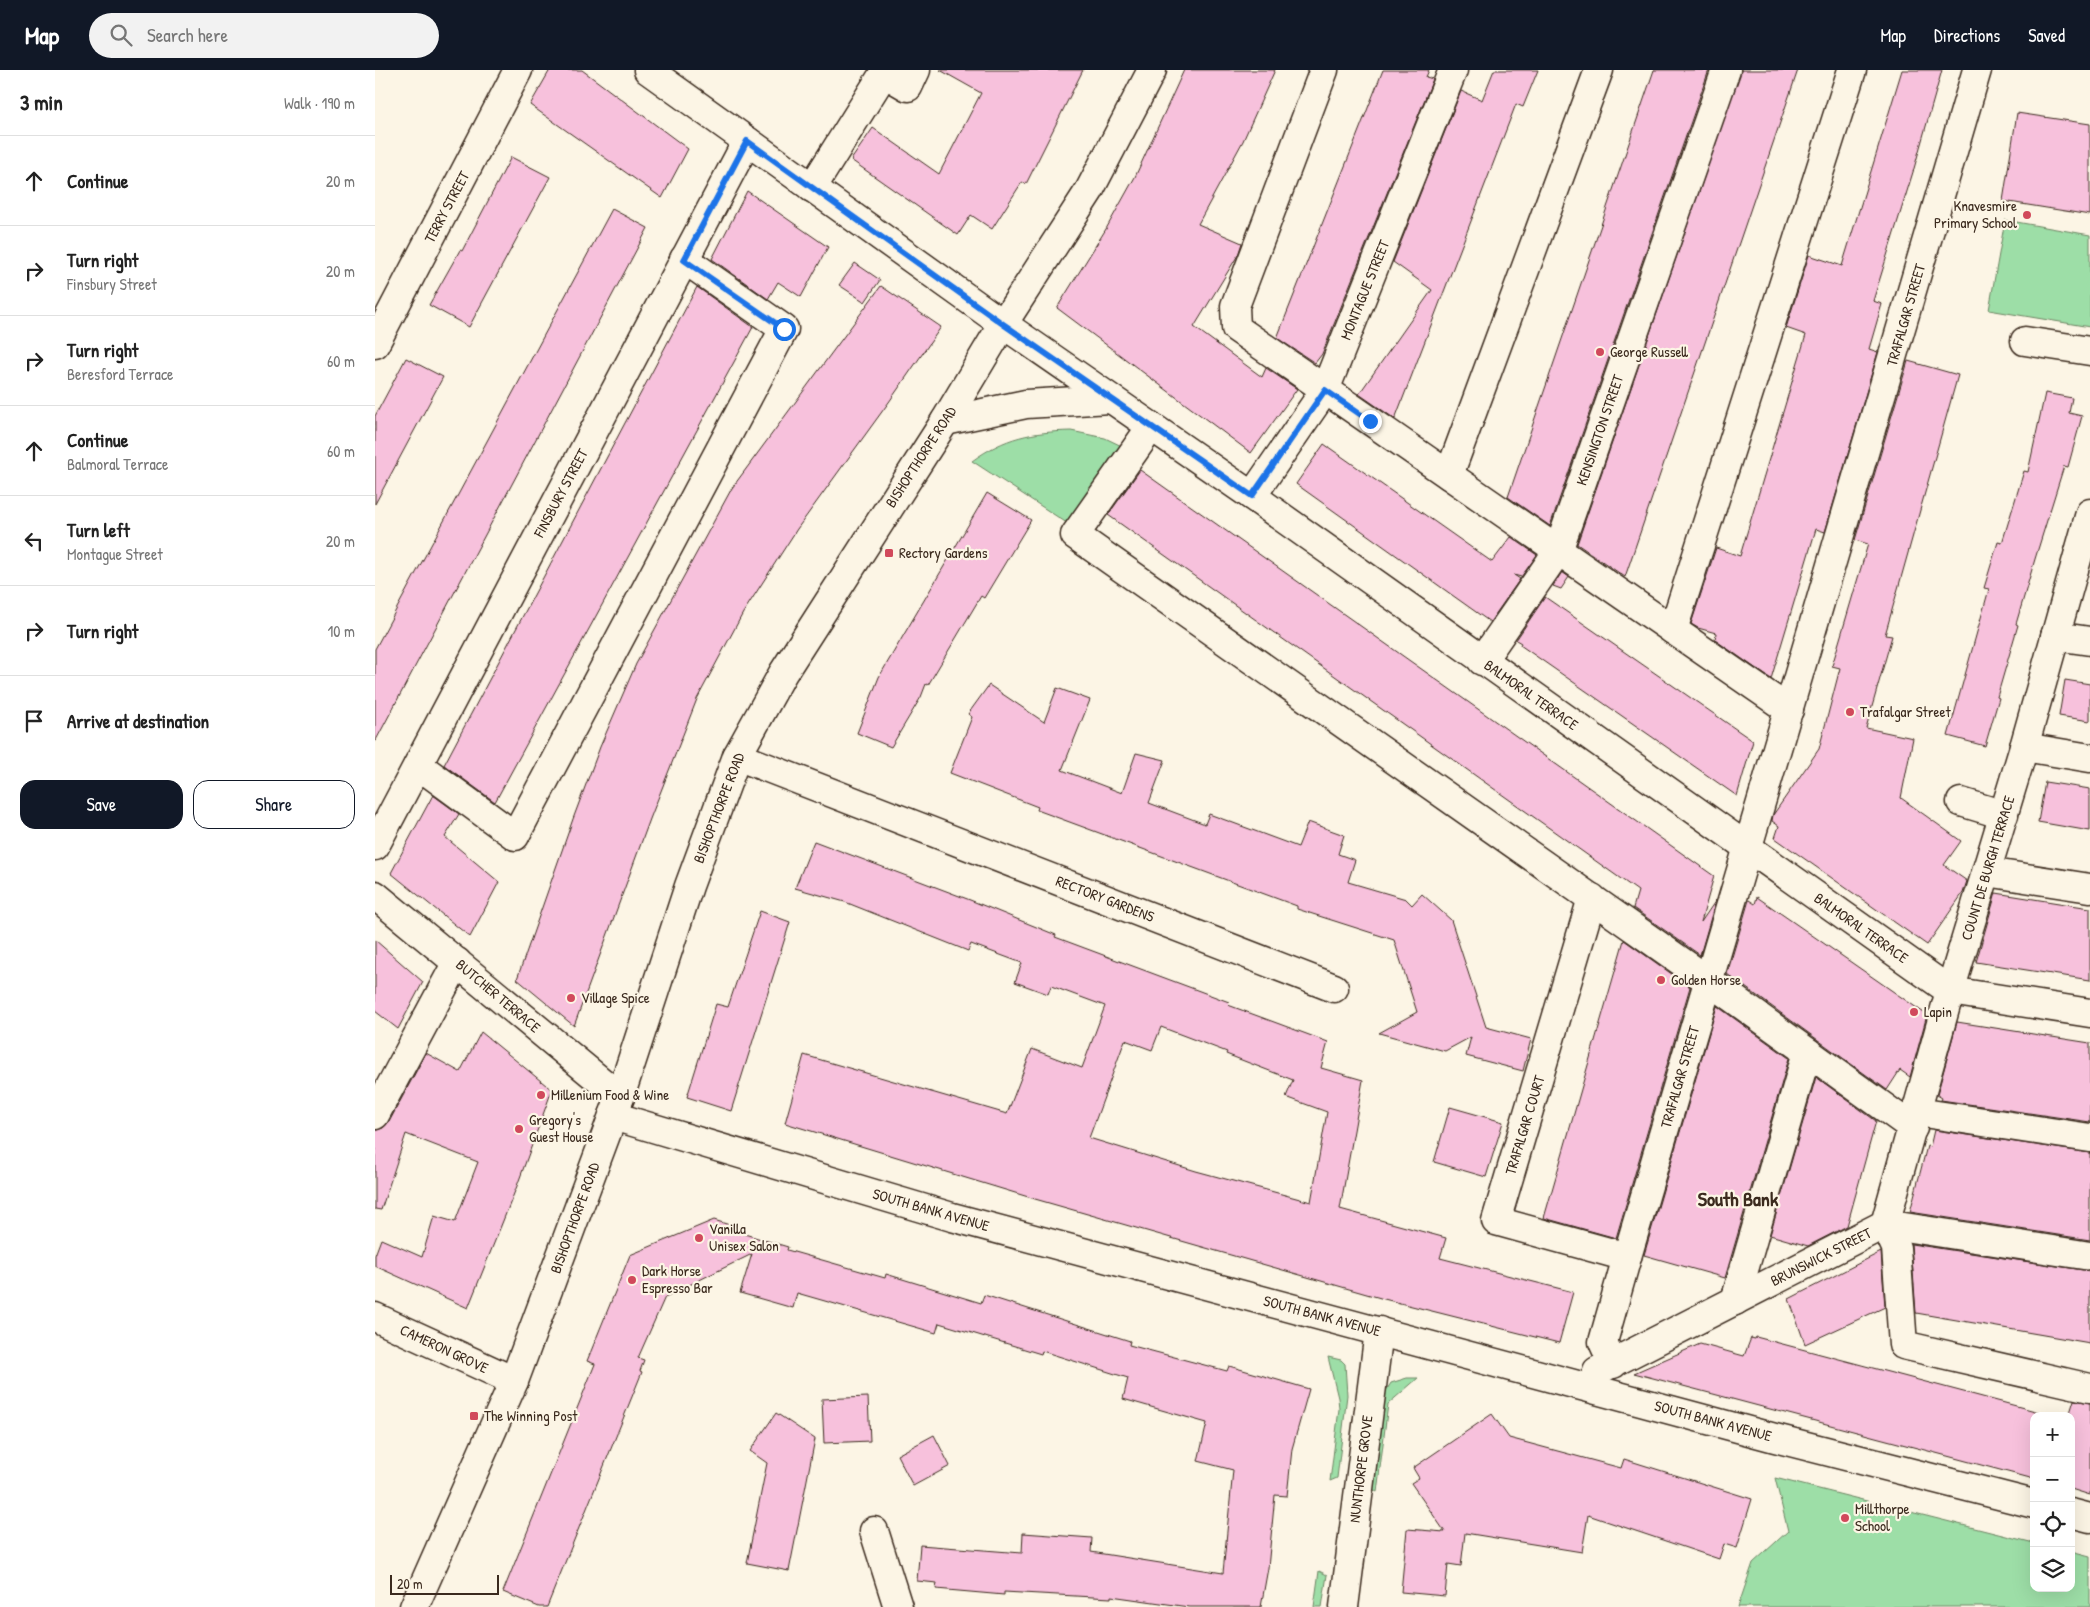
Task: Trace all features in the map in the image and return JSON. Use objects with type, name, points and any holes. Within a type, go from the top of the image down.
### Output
[{"type":"street","name":"TERRY STREET","points":[[375,344],[518,70]]},
{"type":"street","points":[[812,188],[883,73],[908,87],[917,70]]},
{"type":"street","name":"BISHOPTHORPE ROAD","points":[[414,1607],[514,1381],[617,1106],[689,886],[737,756],[783,673],[945,421],[1003,324],[1089,190],[1152,70]]},
{"type":"street","points":[[1324,70],[1235,306],[1236,328],[1789,710]]},
{"type":"street","name":"MONTAGUE STREET","points":[[1252,496],[1325,390],[1453,70]]},
{"type":"street","points":[[1449,475],[1599,70]]},
{"type":"street","name":"KENSINGTON STREET","points":[[1482,660],[1559,551],[1726,70]]},
{"type":"street","points":[[1673,630],[1852,70]]},
{"type":"street","name":"TRAFALGAR STREET","points":[[1613,1364],[1603,1342],[1977,70]]},
{"type":"street","name":"BALMORAL TERRACE","points":[[661,74],[747,141],[1003,324],[1252,496],[1951,991]]},
{"type":"street","name":"FINSBURY STREET","points":[[375,846],[747,141]]},
{"type":"street","points":[[418,765],[515,836],[784,329],[684,260]]},
{"type":"street","points":[[2025,342],[2090,351]]},
{"type":"street","points":[[945,421],[1026,404],[1110,399]]},
{"type":"street","points":[[1151,427],[1075,535],[1592,898],[1807,1052],[1915,1120],[2090,1138]]},
{"type":"street","name":"COUNT DE BURGH TERRACE","points":[[1885,1224],[2090,516]]},
{"type":"street","points":[[2055,636],[2090,641]]},
{"type":"street","points":[[2024,747],[2090,758]]},
{"type":"street","name":"RECTORY GARDENS","points":[[737,756],[1334,988]]},
{"type":"street","points":[[1961,802],[2004,815]]},
{"type":"street","points":[[1987,872],[2090,888]]},
{"type":"street","name":"BUTCHER TERRACE","points":[[375,895],[457,962],[617,1106]]},
{"type":"street","name":"TRAFALGAR COURT","points":[[1592,898],[1496,1221],[1627,1257]]},
{"type":"street","points":[[375,1115],[457,962]]},
{"type":"street","points":[[1951,991],[2090,1013]]},
{"type":"street","points":[[1735,1301],[1807,1052]]},
{"type":"street","name":"SOUTH BANK AVENUE","points":[[617,1106],[952,1216],[1775,1438],[2030,1503]]},
{"type":"street","points":[[1885,1224],[1896,1248],[1903,1345],[2090,1388]]},
{"type":"street","name":"BRUNSWICK STREET","points":[[1572,1383],[1613,1364],[1885,1224],[2090,1256]]},
{"type":"street","name":"CAMERON GROVE","points":[[375,1317],[514,1381]]},
{"type":"street","name":"NUNTHORPE GROVE","points":[[1344,1607],[1379,1331]]},
{"type":"street","points":[[2075,1514],[2090,1518]]},
{"type":"street","points":[[874,1531],[898,1607]]},
{"type":"green space","points":[[2005,220],[2090,235],[2090,327],[1989,310]]},
{"type":"green space","points":[[1071,431],[1105,438],[1128,449],[1073,527],[972,461],[996,446],[1019,437]]},
{"type":"green space","points":[[1328,1357],[1341,1360],[1345,1364],[1347,1395],[1337,1478],[1330,1481],[1339,1409]]},
{"type":"green space","points":[[1407,1378],[1418,1378],[1388,1404],[1377,1492],[1370,1488],[1384,1394],[1391,1383]]},
{"type":"green space","name":"Millthorpe School","points":[[1775,1478],[2030,1542],[2030,1592],[2075,1592],[2075,1553],[2090,1557],[2090,1607],[1738,1607],[1753,1563],[1788,1531]]},
{"type":"green space","points":[[1319,1571],[1327,1575],[1322,1607],[1314,1607]]},
{"type":"building","points":[[550,70],[582,70],[688,149],[662,198],[530,105]]},
{"type":"building","points":[[940,70],[1083,70],[1026,184],[1022,182],[992,229],[971,215],[958,235],[851,160],[873,128],[939,174],[981,93]]},
{"type":"building","points":[[1184,70],[1275,70],[1243,141],[1198,224],[1242,243],[1238,255],[1194,327],[1262,377],[1266,368],[1297,389],[1251,453],[1057,308],[1106,229],[1135,177]]},
{"type":"building","points":[[1383,70],[1429,70],[1426,77],[1433,79],[1322,354],[1315,363],[1277,338]]},
{"type":"building","points":[[1494,70],[1538,70],[1523,107],[1516,104],[1395,419],[1359,394],[1432,290],[1393,262],[1461,91],[1482,100]]},
{"type":"building","points":[[1654,70],[1709,70],[1550,526],[1508,497]]},
{"type":"building","points":[[1741,70],[1798,70],[1625,577],[1577,544]]},
{"type":"building","points":[[1902,70],[1942,70],[1873,301],[1882,304],[1869,349],[1878,352],[1825,532],[1816,529],[1771,679],[1715,640],[1716,633],[1691,624],[1716,548],[1740,556],[1806,335],[1786,328],[1809,255],[1842,266]]},
{"type":"building","points":[[2017,113],[2090,124],[2090,215],[2003,201]]},
{"type":"building","points":[[511,157],[550,177],[469,327],[429,305],[460,250],[462,251]]},
{"type":"building","points":[[747,191],[828,247],[801,297],[778,282],[768,299],[712,259]]},
{"type":"building","points":[[612,209],[648,228],[375,742],[375,649]]},
{"type":"building","points":[[855,263],[880,280],[865,302],[839,285]]},
{"type":"building","points":[[881,286],[941,327],[797,529],[743,613],[697,699],[650,819],[574,1026],[517,979],[600,747],[636,664],[732,488]]},
{"type":"building","points":[[697,287],[753,327],[495,802],[444,765]]},
{"type":"building","points":[[406,358],[443,377],[375,504],[375,416]]},
{"type":"building","points":[[1908,361],[1958,375],[1885,635],[1892,636],[1866,728],[1913,738],[1901,798],[1961,841],[1944,865],[1967,881],[1963,893],[1927,945],[1775,838],[1779,826],[1772,821],[1773,815],[1819,749],[1840,668],[1832,666],[1868,544],[1855,540]]},
{"type":"building","points":[[2045,393],[2072,398],[2069,413],[2082,416],[2068,467],[2064,466],[2035,559],[2016,624],[2018,625],[1985,746],[1948,736],[1989,589],[1984,588],[1998,542],[2002,543],[2024,471],[2028,472]]},
{"type":"building","points":[[1324,444],[1492,562],[1511,537],[1537,555],[1521,577],[1514,575],[1520,579],[1490,622],[1296,484]]},
{"type":"building","points":[[1140,470],[1714,876],[1701,922],[1716,900],[1700,955],[1633,908],[1638,891],[1108,515]]},
{"type":"building","points":[[987,493],[1031,520],[984,598],[981,596],[928,685],[926,684],[921,697],[891,747],[857,733],[879,677]]},
{"type":"building","points":[[1562,572],[1569,577],[1561,589],[1553,586]]},
{"type":"building","points":[[1545,597],[1753,741],[1737,796],[1520,645],[1521,643],[1516,640]]},
{"type":"building","points":[[2065,680],[2090,684],[2090,721],[2059,716]]},
{"type":"building","points":[[989,685],[1044,722],[1057,688],[1090,700],[1062,770],[1122,793],[1136,753],[1165,760],[1149,803],[1205,824],[1209,814],[1298,847],[1308,822],[1344,835],[1338,854],[1355,860],[1348,882],[1406,899],[1412,905],[1422,894],[1451,920],[1486,1027],[1531,1039],[1523,1071],[1466,1056],[1471,1037],[1445,1051],[1379,1033],[1417,1012],[1394,940],[1297,909],[1297,906],[1037,810],[1038,807],[950,773],[972,717],[968,714]]},
{"type":"building","points":[[2045,782],[2090,789],[2090,831],[2038,822]]},
{"type":"building","points":[[433,795],[459,814],[445,837],[499,882],[470,937],[391,873]]},
{"type":"building","points":[[814,841],[970,900],[1056,935],[1055,937],[1229,1002],[1228,1005],[1328,1042],[1321,1068],[1363,1080],[1340,1209],[1446,1238],[1440,1258],[1573,1292],[1559,1343],[1384,1299],[1035,1199],[785,1123],[804,1055],[1007,1114],[1032,1049],[1082,1068],[1105,1006],[1051,986],[1048,994],[1015,982],[1022,963],[971,944],[968,951],[845,902],[795,888]],"holes":[[[1161,1027],[1227,1052],[1226,1054],[1293,1080],[1286,1097],[1327,1112],[1311,1202],[1196,1171],[1089,1138],[1125,1040],[1152,1050]]]},
{"type":"building","points":[[1996,893],[2090,908],[2090,980],[1976,962]]},
{"type":"building","points":[[1757,897],[1927,1015],[1910,1077],[1900,1070],[1887,1090],[1727,974],[1749,900],[1755,904]]},
{"type":"building","points":[[760,911],[790,922],[731,1111],[687,1097],[716,1004],[728,1007]]},
{"type":"building","points":[[375,940],[423,982],[398,1029],[375,1011]]},
{"type":"building","points":[[1624,940],[1690,987],[1616,1238],[1544,1218]]},
{"type":"building","points":[[1717,1006],[1789,1058],[1725,1278],[1644,1255]]},
{"type":"building","points":[[1957,1022],[2090,1043],[2090,1122],[1941,1100],[1942,1098],[1937,1095]]},
{"type":"building","points":[[481,1032],[552,1090],[517,1186],[468,1308],[375,1266],[375,1255],[381,1239],[422,1257],[434,1216],[455,1222],[478,1162],[406,1134],[381,1210],[375,1209],[375,1131],[383,1128],[389,1122],[426,1053],[460,1072]]},
{"type":"building","points":[[1816,1077],[1876,1121],[1847,1226],[1808,1246],[1770,1235]]},
{"type":"building","points":[[1450,1107],[1503,1122],[1486,1177],[1434,1162]]},
{"type":"building","points":[[1934,1130],[2090,1153],[2090,1240],[1910,1212],[1927,1146],[1930,1147]]},
{"type":"building","points":[[714,1220],[742,1229],[741,1233],[788,1247],[787,1250],[885,1278],[886,1274],[981,1303],[984,1295],[1130,1341],[1129,1345],[1227,1371],[1229,1366],[1309,1389],[1292,1449],[1287,1496],[1275,1495],[1268,1568],[1261,1607],[1189,1607],[1111,1596],[1111,1598],[1004,1592],[1004,1595],[936,1589],[937,1583],[917,1581],[920,1545],[1022,1553],[1023,1533],[1092,1538],[1091,1552],[1223,1573],[1233,1470],[1198,1461],[1207,1423],[1123,1399],[1128,1378],[1042,1351],[1041,1354],[939,1323],[936,1333],[797,1293],[793,1308],[740,1293],[752,1254],[665,1297],[638,1358],[644,1360],[640,1371],[642,1372],[547,1607],[539,1607],[503,1592],[595,1364],[587,1361],[630,1255]]},
{"type":"building","points":[[1911,1244],[2090,1271],[2090,1343],[1916,1313]]},
{"type":"building","points":[[1881,1252],[1885,1307],[1805,1344],[1789,1299]]},
{"type":"building","points":[[1756,1337],[2039,1412],[2030,1412],[2030,1478],[1634,1373],[1700,1344],[1744,1356],[1751,1338],[1755,1339]]},
{"type":"building","points":[[868,1397],[870,1441],[824,1443],[822,1399]]},
{"type":"building","points":[[2074,1400],[2090,1403],[2090,1495],[2075,1490],[2075,1412],[2070,1412]]},
{"type":"building","points":[[776,1413],[815,1439],[789,1571],[747,1563],[767,1463],[750,1451]]},
{"type":"building","points":[[1492,1414],[1509,1438],[1621,1468],[1624,1459],[1752,1499],[1737,1548],[1724,1544],[1719,1559],[1588,1515],[1582,1552],[1465,1533],[1461,1566],[1448,1564],[1445,1596],[1401,1592],[1407,1529],[1445,1532],[1411,1483],[1419,1478],[1413,1468]]},
{"type":"building","points":[[934,1435],[950,1466],[913,1486],[897,1455]]},
{"type":"place","name":"Knavesmire Primary School","points":[[2027,215]]},
{"type":"place","name":"George Russell","points":[[1600,352]]},
{"type":"place","name":"Rectory Gardens","points":[[889,553]]},
{"type":"place","name":"Trafalgar Street","points":[[1850,712]]},
{"type":"place","name":"Golden Horse","points":[[1661,980]]},
{"type":"place","name":"Village Spice","points":[[571,998]]},
{"type":"place","name":"Lapin","points":[[1914,1012]]},
{"type":"place","name":"Millenium Food & Wine","points":[[541,1095]]},
{"type":"place","name":"Gregory's Guest House","points":[[519,1129]]},
{"type":"place","name":"Vanilla Unisex Salon","points":[[699,1238]]},
{"type":"place","name":"Dark Horse Espresso Bar","points":[[632,1280]]},
{"type":"place","name":"The Winning Post","points":[[474,1416]]},
{"type":"place","name":"Millthorpe School","points":[[1845,1518]]},
{"type":"district","name":"South Bank","points":[[1738,1199]]},
{"type":"route","points":[[784,329],[684,260],[747,141],[1003,324],[1252,496],[1325,390],[1370,421]]}]
